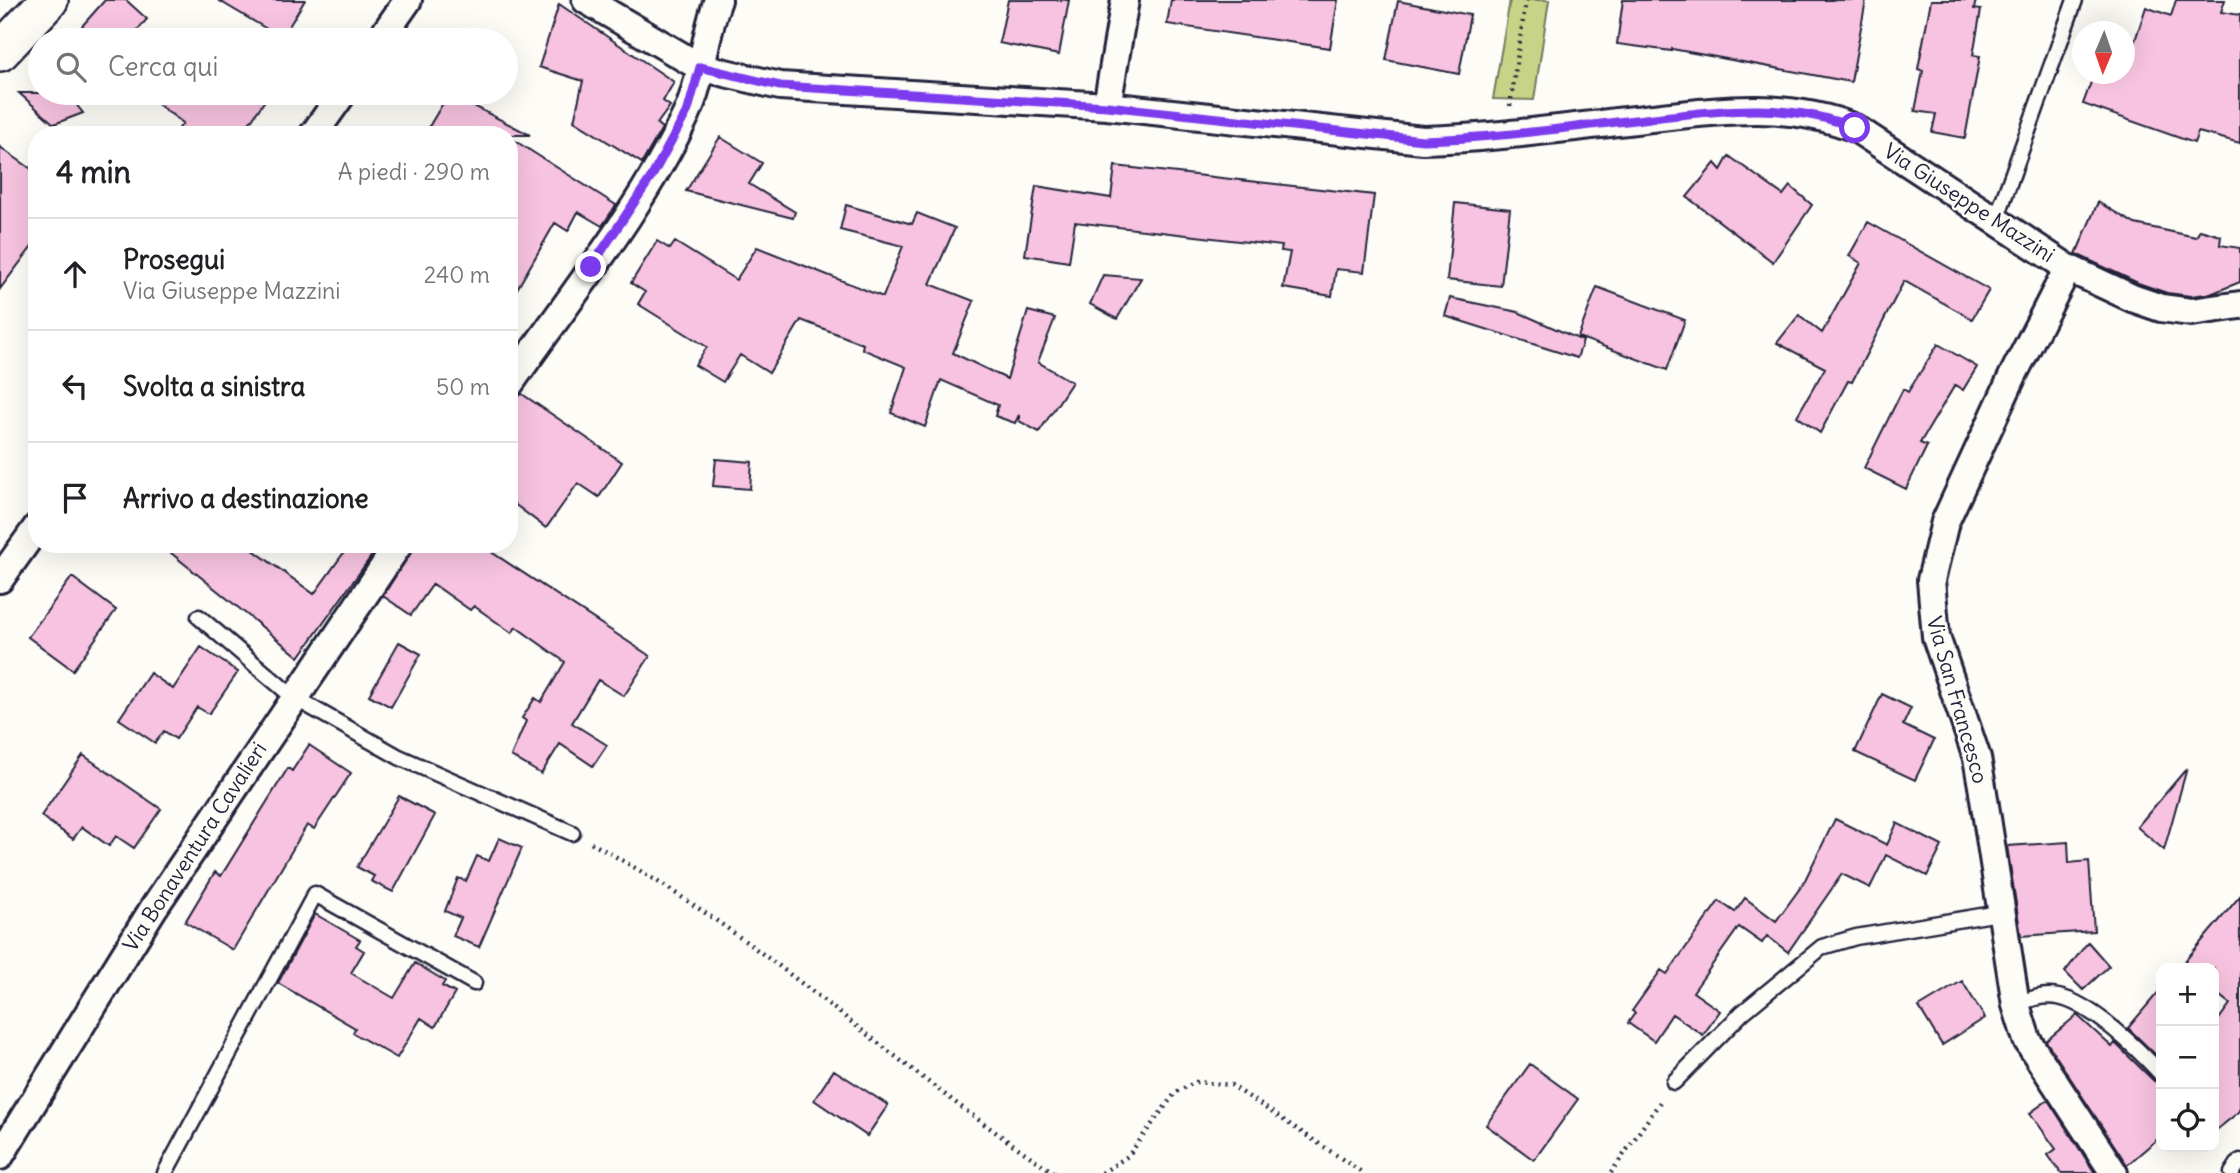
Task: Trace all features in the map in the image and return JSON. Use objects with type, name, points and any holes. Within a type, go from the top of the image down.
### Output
[{"type":"street","points":[[0,52],[49,0]]},
{"type":"street","points":[[388,28],[408,0]]},
{"type":"street","name":"Via Giuseppe Mazzini","points":[[586,0],[700,67],[780,86],[1107,106],[1423,140],[1506,135],[1713,111],[1760,109],[1823,116],[1855,128],[2068,268],[2161,308],[2191,312],[2240,305]]},
{"type":"street","points":[[518,372],[652,176],[688,110],[700,67],[706,31],[718,0]]},
{"type":"street","points":[[1107,106],[1125,0]]},
{"type":"street","points":[[319,126],[334,105]]},
{"type":"street","name":"Via San Francesco","points":[[2068,268],[2008,386],[1945,522],[1931,580],[1936,637],[1977,758],[1999,913],[2016,1004],[2027,1040],[2113,1173]]},
{"type":"street","points":[[0,579],[28,540]]},
{"type":"street","name":"Via Bonaventura Cavalieri","points":[[0,1156],[153,909],[293,697],[393,553]]},
{"type":"lane","points":[[1996,220],[2075,0]]},
{"type":"lane","points":[[199,617],[293,697],[399,757],[572,833]]},
{"type":"lane","points":[[165,1173],[315,894],[474,982]]},
{"type":"lane","points":[[1674,1082],[1742,1013],[1822,947],[1856,937],[1999,913]]},
{"type":"lane","points":[[2016,1004],[2036,996],[2059,997],[2076,1004],[2135,1045],[2156,1068]]},
{"type":"lane","points":[[2232,1173],[2240,1161]]},
{"type":"path","points":[[1506,135],[1526,0]]},
{"type":"path","points":[[572,833],[636,867],[760,950],[1009,1143],[1055,1173]]},
{"type":"path","points":[[1611,1173],[1674,1082]]},
{"type":"path","points":[[1102,1173],[1128,1156],[1176,1092],[1196,1083],[1231,1085],[1363,1173]]},
{"type":"green space","points":[[1510,0],[1549,0],[1534,100],[1493,99]]},
{"type":"building","points":[[105,0],[126,0],[147,19],[139,28],[82,26]]},
{"type":"building","points":[[218,0],[305,0],[288,28],[265,28]]},
{"type":"building","points":[[1008,0],[1069,0],[1059,55],[999,43]]},
{"type":"building","points":[[1171,0],[1338,0],[1330,48],[1167,24]]},
{"type":"building","points":[[1623,0],[1866,0],[1851,82],[1672,49],[1617,44]]},
{"type":"building","points":[[1931,0],[1976,0],[1974,9],[1981,10],[1973,55],[1980,56],[1965,138],[1932,132],[1936,114],[1915,111],[1923,71],[1918,69]]},
{"type":"building","points":[[2176,0],[2225,0],[2221,12],[2240,15],[2240,143],[2198,132],[2194,143],[2083,104],[2090,84],[2135,84],[2135,40],[2146,7],[2171,16]]},
{"type":"building","points":[[1398,1],[1470,15],[1459,74],[1386,60]]},
{"type":"building","points":[[559,4],[674,82],[663,101],[670,106],[657,124],[662,128],[642,163],[574,121],[583,81],[539,67]]},
{"type":"building","points":[[19,93],[28,93],[28,101]]},
{"type":"building","points":[[33,105],[77,105],[83,113],[54,124]]},
{"type":"building","points":[[159,105],[262,105],[247,126],[181,126],[183,123]]},
{"type":"building","points":[[442,105],[472,105],[513,126],[429,126]]},
{"type":"building","points":[[518,129],[530,135],[518,135]]},
{"type":"building","points":[[720,137],[762,163],[749,184],[795,212],[793,218],[686,191]]},
{"type":"building","points":[[518,143],[616,205],[602,226],[578,212],[568,231],[555,223],[518,287]]},
{"type":"building","points":[[0,147],[28,167],[28,252],[0,289]]},
{"type":"building","points":[[1729,156],[1783,195],[1790,186],[1812,205],[1773,262],[1687,197],[1715,163],[1721,170]]},
{"type":"building","points":[[1115,166],[1374,195],[1364,272],[1336,269],[1332,296],[1283,288],[1290,252],[1281,251],[1282,246],[1075,222],[1069,262],[1025,255],[1036,186],[1111,198]]},
{"type":"building","points":[[2098,202],[2135,224],[2196,237],[2200,230],[2221,236],[2220,245],[2240,248],[2240,282],[2213,293],[2191,296],[2167,293],[2138,283],[2076,254]]},
{"type":"building","points":[[1455,203],[1510,209],[1501,286],[1447,280]]},
{"type":"building","points":[[846,205],[912,224],[917,213],[955,228],[930,284],[974,301],[953,353],[1007,379],[1028,311],[1055,318],[1038,362],[1072,382],[1039,432],[1019,421],[1019,415],[1015,423],[995,416],[998,405],[941,380],[925,427],[891,413],[906,367],[862,349],[863,344],[801,320],[769,373],[740,355],[723,382],[695,365],[707,347],[638,304],[645,292],[631,283],[657,241],[670,249],[675,242],[736,280],[757,247],[883,297],[903,246],[840,230]]},
{"type":"building","points":[[1868,222],[1989,290],[1972,319],[1904,281],[1852,382],[1848,381],[1820,433],[1797,416],[1825,368],[1777,343],[1799,315],[1822,333],[1861,263],[1849,256]]},
{"type":"building","points":[[1103,275],[1141,278],[1117,319],[1090,304]]},
{"type":"building","points":[[1597,287],[1685,320],[1667,370],[1578,337]]},
{"type":"building","points":[[1450,298],[1518,312],[1583,341],[1577,358],[1445,316]]},
{"type":"building","points":[[1938,344],[1977,367],[1963,390],[1955,385],[1920,443],[1927,446],[1906,489],[1864,468],[1903,389],[1908,392]]},
{"type":"building","points":[[522,394],[622,462],[599,497],[578,483],[546,528],[518,507],[518,396]]},
{"type":"building","points":[[716,459],[752,462],[750,489],[713,486]]},
{"type":"building","points":[[171,553],[257,553],[314,594],[344,553],[374,553],[299,657]]},
{"type":"building","points":[[409,553],[493,553],[650,656],[624,696],[598,680],[572,723],[607,745],[593,766],[560,744],[541,774],[511,756],[526,721],[522,718],[535,698],[541,702],[565,662],[516,627],[512,633],[474,606],[470,610],[433,584],[411,615],[383,596]]},
{"type":"building","points":[[72,577],[116,610],[73,670],[28,637]]},
{"type":"building","points":[[399,642],[421,654],[391,707],[369,695]]},
{"type":"building","points":[[201,647],[238,672],[209,714],[197,707],[176,739],[164,731],[155,743],[119,719],[150,673],[173,689]]},
{"type":"building","points":[[1882,694],[1911,708],[1903,725],[1934,740],[1915,780],[1855,752]]},
{"type":"building","points":[[309,745],[351,773],[314,829],[307,825],[233,950],[185,922],[215,872],[221,876],[288,768],[292,771]]},
{"type":"building","points":[[83,755],[161,809],[134,848],[116,836],[109,846],[82,827],[73,839],[41,816]]},
{"type":"building","points":[[2187,768],[2164,850],[2137,827]]},
{"type":"building","points":[[399,796],[435,815],[393,892],[371,881],[374,876],[357,867]]},
{"type":"building","points":[[1835,819],[1887,845],[1897,823],[1942,846],[1927,876],[1886,855],[1870,888],[1842,874],[1788,952],[1767,936],[1762,943],[1739,927],[1693,992],[1720,1011],[1703,1035],[1672,1014],[1654,1041],[1628,1023],[1635,1013],[1632,1011],[1661,970],[1667,974],[1719,901],[1735,912],[1745,898],[1776,921],[1803,884]]},
{"type":"building","points":[[499,838],[522,848],[479,947],[453,936],[461,918],[445,911],[458,878],[466,881],[477,856],[489,861]]},
{"type":"building","points":[[2068,842],[2069,863],[2089,861],[2094,931],[2021,936],[2007,846]]},
{"type":"building","points":[[2240,896],[2240,1111],[2219,1128],[2219,1019],[2230,1004],[2219,995],[2219,963],[2183,963]]},
{"type":"building","points":[[315,914],[360,940],[356,946],[364,951],[351,973],[394,998],[415,963],[445,981],[442,986],[455,993],[435,1027],[421,1018],[397,1058],[353,1033],[355,1028],[278,983]]},
{"type":"building","points":[[2088,942],[2109,966],[2083,990],[2065,972]]},
{"type":"building","points":[[1962,981],[1985,1018],[1942,1045],[1919,1007]]},
{"type":"building","points":[[2156,995],[2156,1055],[2128,1028]]},
{"type":"building","points":[[2077,1015],[2112,1047],[2115,1043],[2156,1082],[2156,1140],[2127,1165],[2046,1041]]},
{"type":"building","points":[[1530,1064],[1578,1099],[1534,1160],[1486,1125]]},
{"type":"building","points":[[834,1070],[888,1105],[867,1136],[814,1100]]},
{"type":"building","points":[[2048,1100],[2095,1173],[2061,1173],[2048,1155],[2056,1149],[2030,1113]]},
{"type":"route","points":[[591,267],[652,176],[688,110],[700,67],[780,86],[1107,106],[1423,140],[1466,139],[1713,111],[1760,109],[1823,116],[1855,128]]}]
